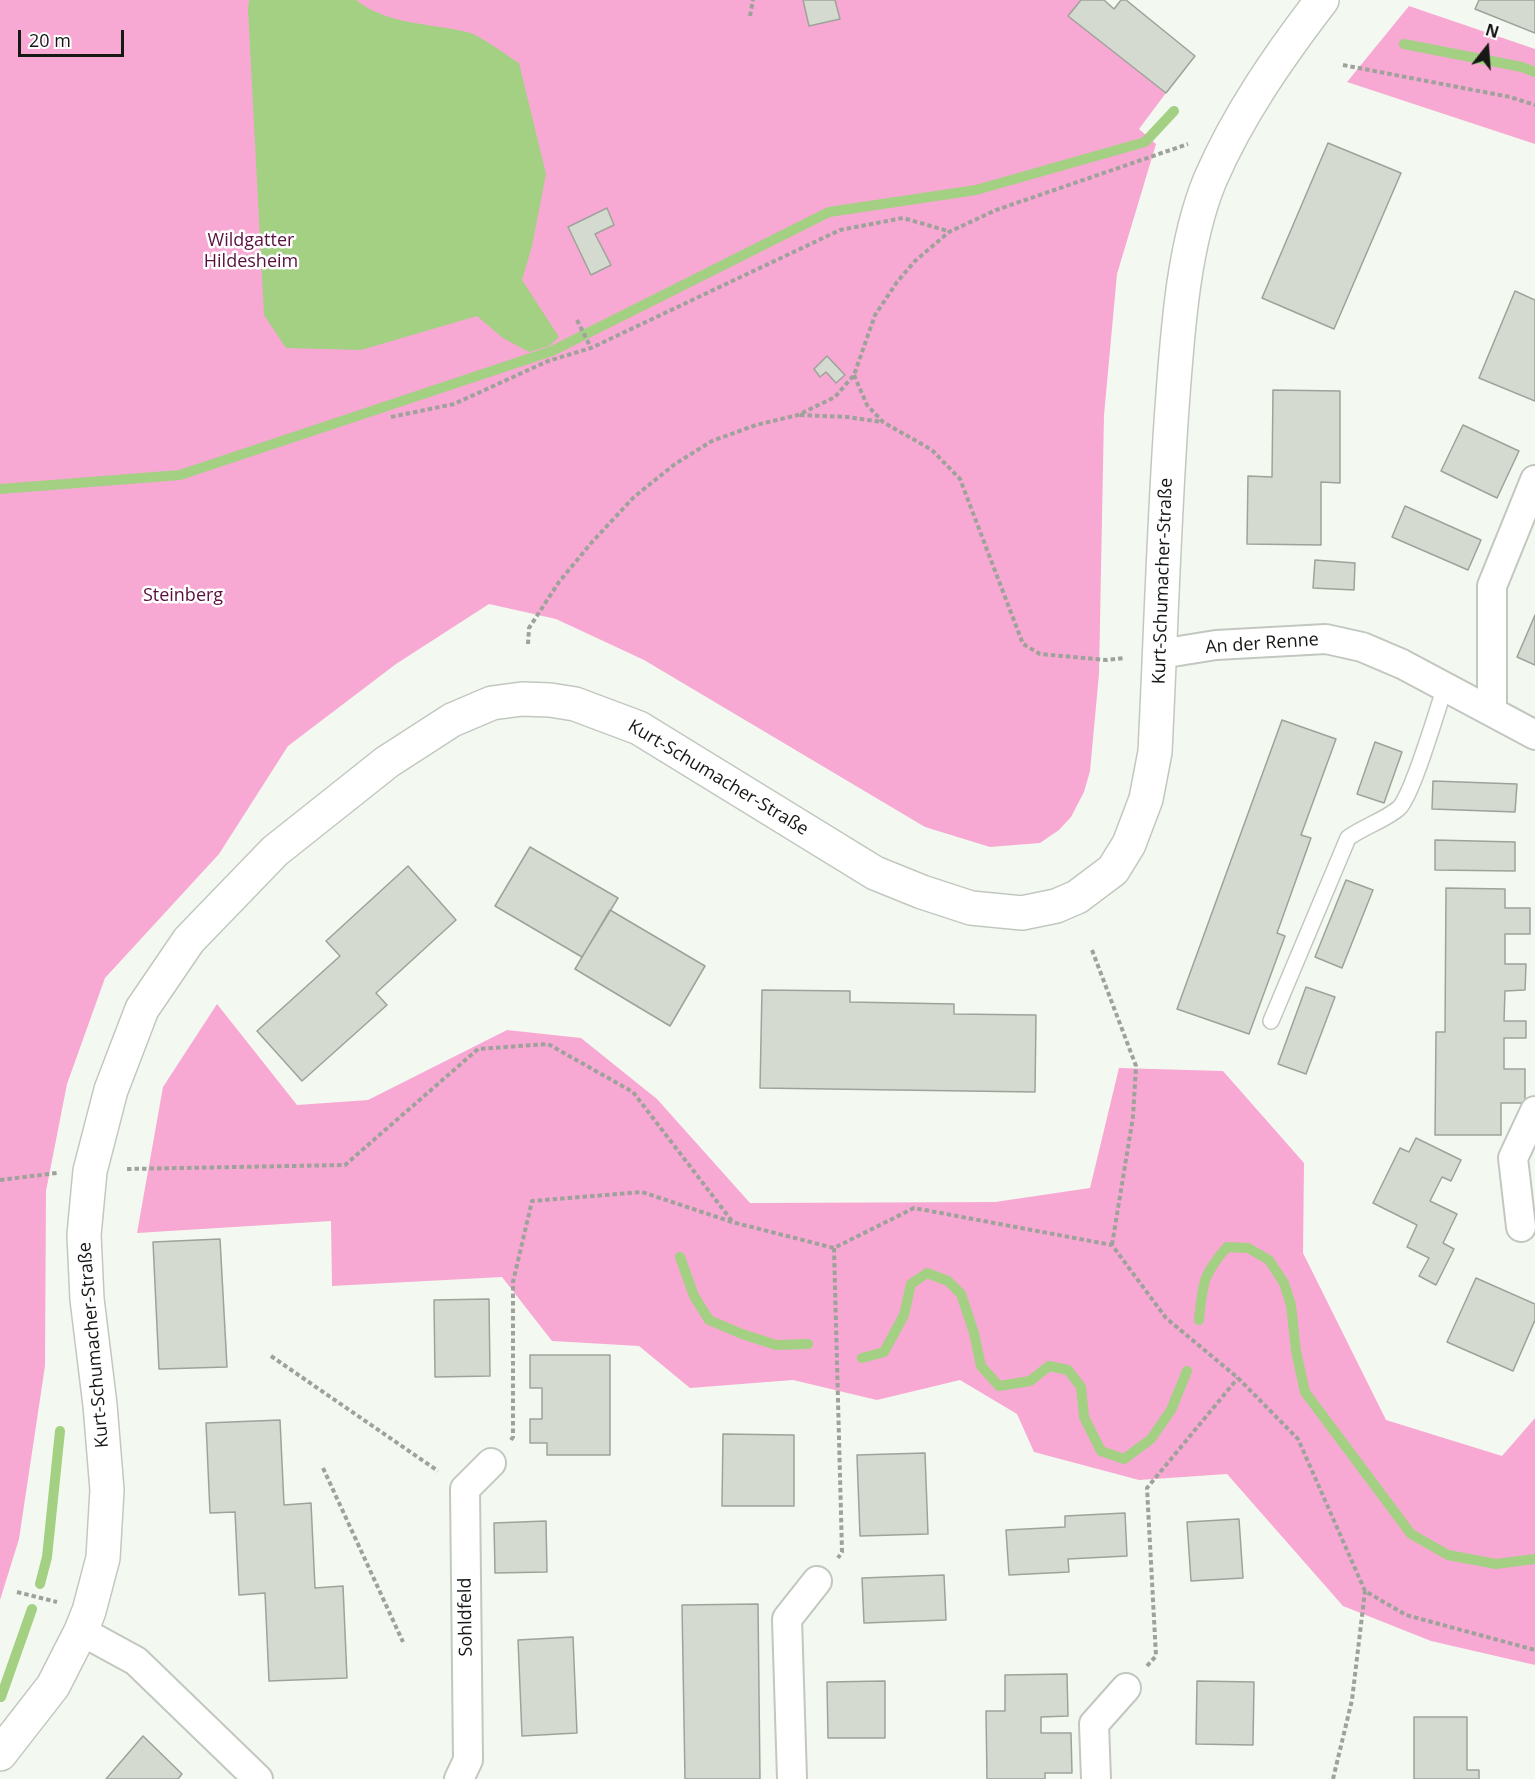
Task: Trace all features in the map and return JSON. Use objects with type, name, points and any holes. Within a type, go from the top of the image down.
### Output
[{"type":"street","name":"Kurt-Schumacher-Straße","points":[[0,1754],[53,1686],[89,1611],[103,1558],[107,1490],[100,1405],[87,1299],[84,1235],[90,1171],[111,1090],[142,1009],[189,940],[275,851],[387,762],[452,720],[492,703],[522,699],[575,704],[602,712],[639,728],[875,873],[971,908],[1022,913],[1056,906],[1077,897],[1113,870],[1129,844],[1146,799],[1155,752],[1173,388],[1177,343],[1194,231],[1210,182],[1235,130],[1269,72],[1322,0]]},
{"type":"street","points":[[1492,712],[1492,586],[1535,480]]},
{"type":"street","name":"An der Renne","points":[[1160,654],[1216,645],[1326,639],[1362,646],[1402,664],[1535,735]]},
{"type":"street","points":[[1521,1227],[1513,1158],[1535,1111]]},
{"type":"street","points":[[465,1490],[491,1463]]},
{"type":"street","name":"Sohldfeld","points":[[459,1779],[468,1760],[465,1490]]},
{"type":"street","points":[[792,1779],[787,1619],[817,1581]]},
{"type":"street","points":[[81,1631],[136,1661],[258,1779]]},
{"type":"street","points":[[1096,1779],[1094,1724],[1126,1688]]},
{"type":"lane","points":[[1271,1021],[1348,838],[1361,828],[1402,806],[1446,687]]},
{"type":"path","points":[[750,16],[753,0]]},
{"type":"path","points":[[1343,65],[1510,97],[1535,105]]},
{"type":"path","points":[[528,644],[529,628],[559,582],[634,497],[675,464],[712,441],[756,425],[798,415],[835,397],[854,375],[875,315],[897,282],[915,261],[949,232],[996,210],[1163,152]]},
{"type":"path","points":[[392,417],[454,404],[548,361],[591,348],[840,230],[903,218],[949,232]]},
{"type":"path","points":[[577,320],[591,348]]},
{"type":"path","points":[[854,375],[867,405],[883,422],[932,450],[960,479],[1023,644],[1040,654],[1107,660],[1160,654]]},
{"type":"path","points":[[798,415],[847,417],[883,422]]},
{"type":"path","points":[[1092,950],[1136,1066],[1132,1117],[1112,1245]]},
{"type":"path","points":[[90,1171],[345,1165],[478,1049],[548,1044],[633,1092],[732,1222]]},
{"type":"path","points":[[0,1180],[53,1173]]},
{"type":"path","points":[[491,1463],[513,1437],[513,1282],[532,1201],[642,1192],[732,1222],[834,1248],[914,1208],[1112,1245],[1166,1318],[1238,1378],[1298,1439],[1365,1591],[1352,1700],[1334,1779]]},
{"type":"path","points":[[817,1581],[842,1552],[834,1248]]},
{"type":"path","points":[[271,1356],[465,1490]]},
{"type":"path","points":[[1126,1688],[1156,1656],[1147,1488],[1238,1378]]},
{"type":"path","points":[[323,1468],[403,1642]]},
{"type":"path","points":[[1365,1591],[1406,1615],[1535,1650]]},
{"type":"green space","points":[[0,0],[1081,0],[1069,16],[1166,93],[1139,129],[1156,144],[1117,274],[1104,415],[1099,674],[1090,771],[1084,792],[1071,817],[1059,830],[1040,843],[990,847],[925,827],[644,660],[556,619],[489,604],[396,664],[288,746],[219,854],[105,978],[67,1084],[46,1191],[45,1366],[19,1539],[0,1600]]},
{"type":"green space","points":[[1409,6],[1535,49],[1535,144],[1347,82]]},
{"type":"green space","points":[[217,1004],[297,1105],[368,1100],[507,1030],[581,1038],[657,1099],[750,1203],[995,1202],[1090,1188],[1119,1068],[1223,1071],[1304,1163],[1303,1253],[1386,1420],[1502,1456],[1535,1418],[1535,1665],[1431,1641],[1343,1606],[1227,1474],[1139,1480],[1034,1452],[1017,1414],[960,1380],[877,1400],[793,1380],[690,1388],[639,1346],[552,1341],[502,1277],[332,1286],[331,1221],[137,1233],[163,1087]]},
{"type":"shaded area","points":[[249,0],[356,0],[368,8],[395,19],[467,32],[486,41],[519,63],[546,174],[532,246],[522,280],[559,337],[549,346],[529,352],[503,338],[477,316],[361,350],[286,348],[264,315]]},
{"type":"building","points":[[803,0],[835,0],[840,19],[809,26]]},
{"type":"building","points":[[1081,0],[1104,0],[1114,9],[1121,0],[1126,0],[1195,56],[1166,93],[1068,16]]},
{"type":"building","points":[[1479,0],[1535,0],[1535,33],[1475,9]]},
{"type":"building","points":[[1328,143],[1401,173],[1334,329],[1262,298]]},
{"type":"building","points":[[607,208],[614,225],[595,234],[611,265],[591,275],[568,227]]},
{"type":"building","points":[[1515,291],[1535,300],[1535,401],[1479,378]]},
{"type":"building","points":[[827,356],[845,375],[836,383],[826,372],[820,377],[814,369]]},
{"type":"building","points":[[1273,390],[1340,391],[1340,483],[1321,482],[1321,545],[1247,544],[1248,476],[1272,477]]},
{"type":"building","points":[[1463,425],[1519,451],[1497,498],[1441,471]]},
{"type":"building","points":[[1405,506],[1481,540],[1468,570],[1392,537]]},
{"type":"building","points":[[1315,560],[1355,563],[1354,590],[1313,588]]},
{"type":"building","points":[[1535,615],[1535,665],[1517,657]]},
{"type":"building","points":[[1282,720],[1336,739],[1301,835],[1311,838],[1277,933],[1285,936],[1249,1034],[1177,1009]]},
{"type":"building","points":[[1375,742],[1402,752],[1384,803],[1357,794]]},
{"type":"building","points":[[1433,781],[1517,784],[1515,812],[1432,809]]},
{"type":"building","points":[[1435,840],[1515,842],[1515,871],[1435,870]]},
{"type":"building","points":[[530,847],[618,898],[582,957],[495,906]]},
{"type":"building","points":[[408,866],[456,920],[376,993],[387,1005],[302,1081],[257,1031],[340,956],[326,941]]},
{"type":"building","points":[[1346,880],[1373,890],[1342,968],[1315,957]]},
{"type":"building","points":[[1446,888],[1505,889],[1505,908],[1530,908],[1530,934],[1505,934],[1505,964],[1526,964],[1525,990],[1505,991],[1504,1021],[1526,1021],[1526,1038],[1504,1038],[1504,1069],[1525,1069],[1525,1103],[1501,1103],[1501,1135],[1435,1135],[1436,1032],[1445,1032]]},
{"type":"building","points":[[610,910],[705,966],[670,1026],[575,969]]},
{"type":"building","points":[[1306,987],[1335,997],[1306,1074],[1278,1064]]},
{"type":"building","points":[[762,990],[850,991],[850,1002],[954,1004],[954,1014],[1036,1015],[1035,1092],[760,1088]]},
{"type":"building","points":[[1416,1138],[1461,1160],[1451,1181],[1442,1177],[1430,1201],[1457,1214],[1443,1243],[1454,1249],[1436,1285],[1419,1276],[1429,1258],[1407,1247],[1417,1225],[1373,1203],[1400,1148],[1409,1152]]},
{"type":"building","points":[[220,1239],[227,1367],[159,1369],[153,1242]]},
{"type":"building","points":[[1476,1278],[1535,1304],[1535,1320],[1513,1371],[1447,1342]]},
{"type":"building","points":[[489,1299],[490,1376],[435,1377],[434,1300]]},
{"type":"building","points":[[530,1355],[610,1355],[610,1455],[547,1455],[547,1443],[530,1443],[530,1419],[542,1419],[542,1388],[530,1388]]},
{"type":"building","points":[[280,1420],[284,1505],[311,1503],[315,1588],[343,1586],[347,1678],[269,1681],[265,1593],[239,1595],[235,1512],[210,1513],[206,1423]]},
{"type":"building","points":[[723,1434],[794,1435],[794,1506],[722,1506]]},
{"type":"building","points":[[925,1453],[928,1534],[860,1536],[857,1455]]},
{"type":"building","points":[[1125,1513],[1127,1556],[1068,1559],[1069,1572],[1009,1575],[1006,1530],[1065,1527],[1065,1516]]},
{"type":"building","points":[[1239,1519],[1243,1578],[1191,1581],[1187,1522]]},
{"type":"building","points":[[546,1521],[547,1572],[495,1573],[494,1523]]},
{"type":"building","points":[[944,1575],[946,1620],[864,1623],[862,1578]]},
{"type":"building","points":[[758,1604],[760,1779],[685,1779],[682,1605]]},
{"type":"building","points":[[573,1637],[577,1733],[522,1736],[518,1640]]},
{"type":"building","points":[[1067,1674],[1068,1716],[1041,1717],[1041,1733],[1071,1733],[1072,1773],[1045,1773],[1045,1779],[987,1779],[986,1711],[1005,1711],[1005,1675]]},
{"type":"building","points":[[885,1681],[885,1738],[828,1738],[827,1682]]},
{"type":"building","points":[[1197,1681],[1254,1682],[1253,1745],[1196,1744]]},
{"type":"building","points":[[1414,1717],[1467,1717],[1467,1770],[1479,1770],[1479,1779],[1414,1779]]},
{"type":"building","points":[[143,1736],[182,1774],[178,1779],[106,1779]]},
{"type":"waterway","points":[[1404,44],[1522,67],[1535,72]]},
{"type":"waterway","points":[[0,489],[180,475],[552,351],[829,212],[976,190],[1145,142],[1174,111]]},
{"type":"waterway","points":[[1199,1320],[1205,1280],[1227,1247],[1248,1248],[1269,1260],[1284,1283],[1291,1305],[1296,1351],[1305,1392],[1411,1534],[1448,1555],[1496,1564],[1535,1559]]},
{"type":"waterway","points":[[680,1257],[694,1296],[709,1320],[776,1345],[808,1344]]},
{"type":"waterway","points":[[862,1358],[884,1352],[904,1315],[911,1284],[927,1273],[948,1281],[961,1294],[974,1333],[981,1366],[999,1386],[1030,1381],[1049,1366],[1068,1370],[1081,1387],[1084,1417],[1101,1451],[1124,1459],[1151,1439],[1171,1410],[1187,1371]]},
{"type":"waterway","points":[[40,1584],[47,1557],[60,1431]]},
{"type":"waterway","points":[[1,1697],[32,1609]]},
{"type":"park label","name":"Wildgatter Hildesheim","points":[[251,251]]},
{"type":"park label","name":"Steinberg","points":[[183,596]]}]
